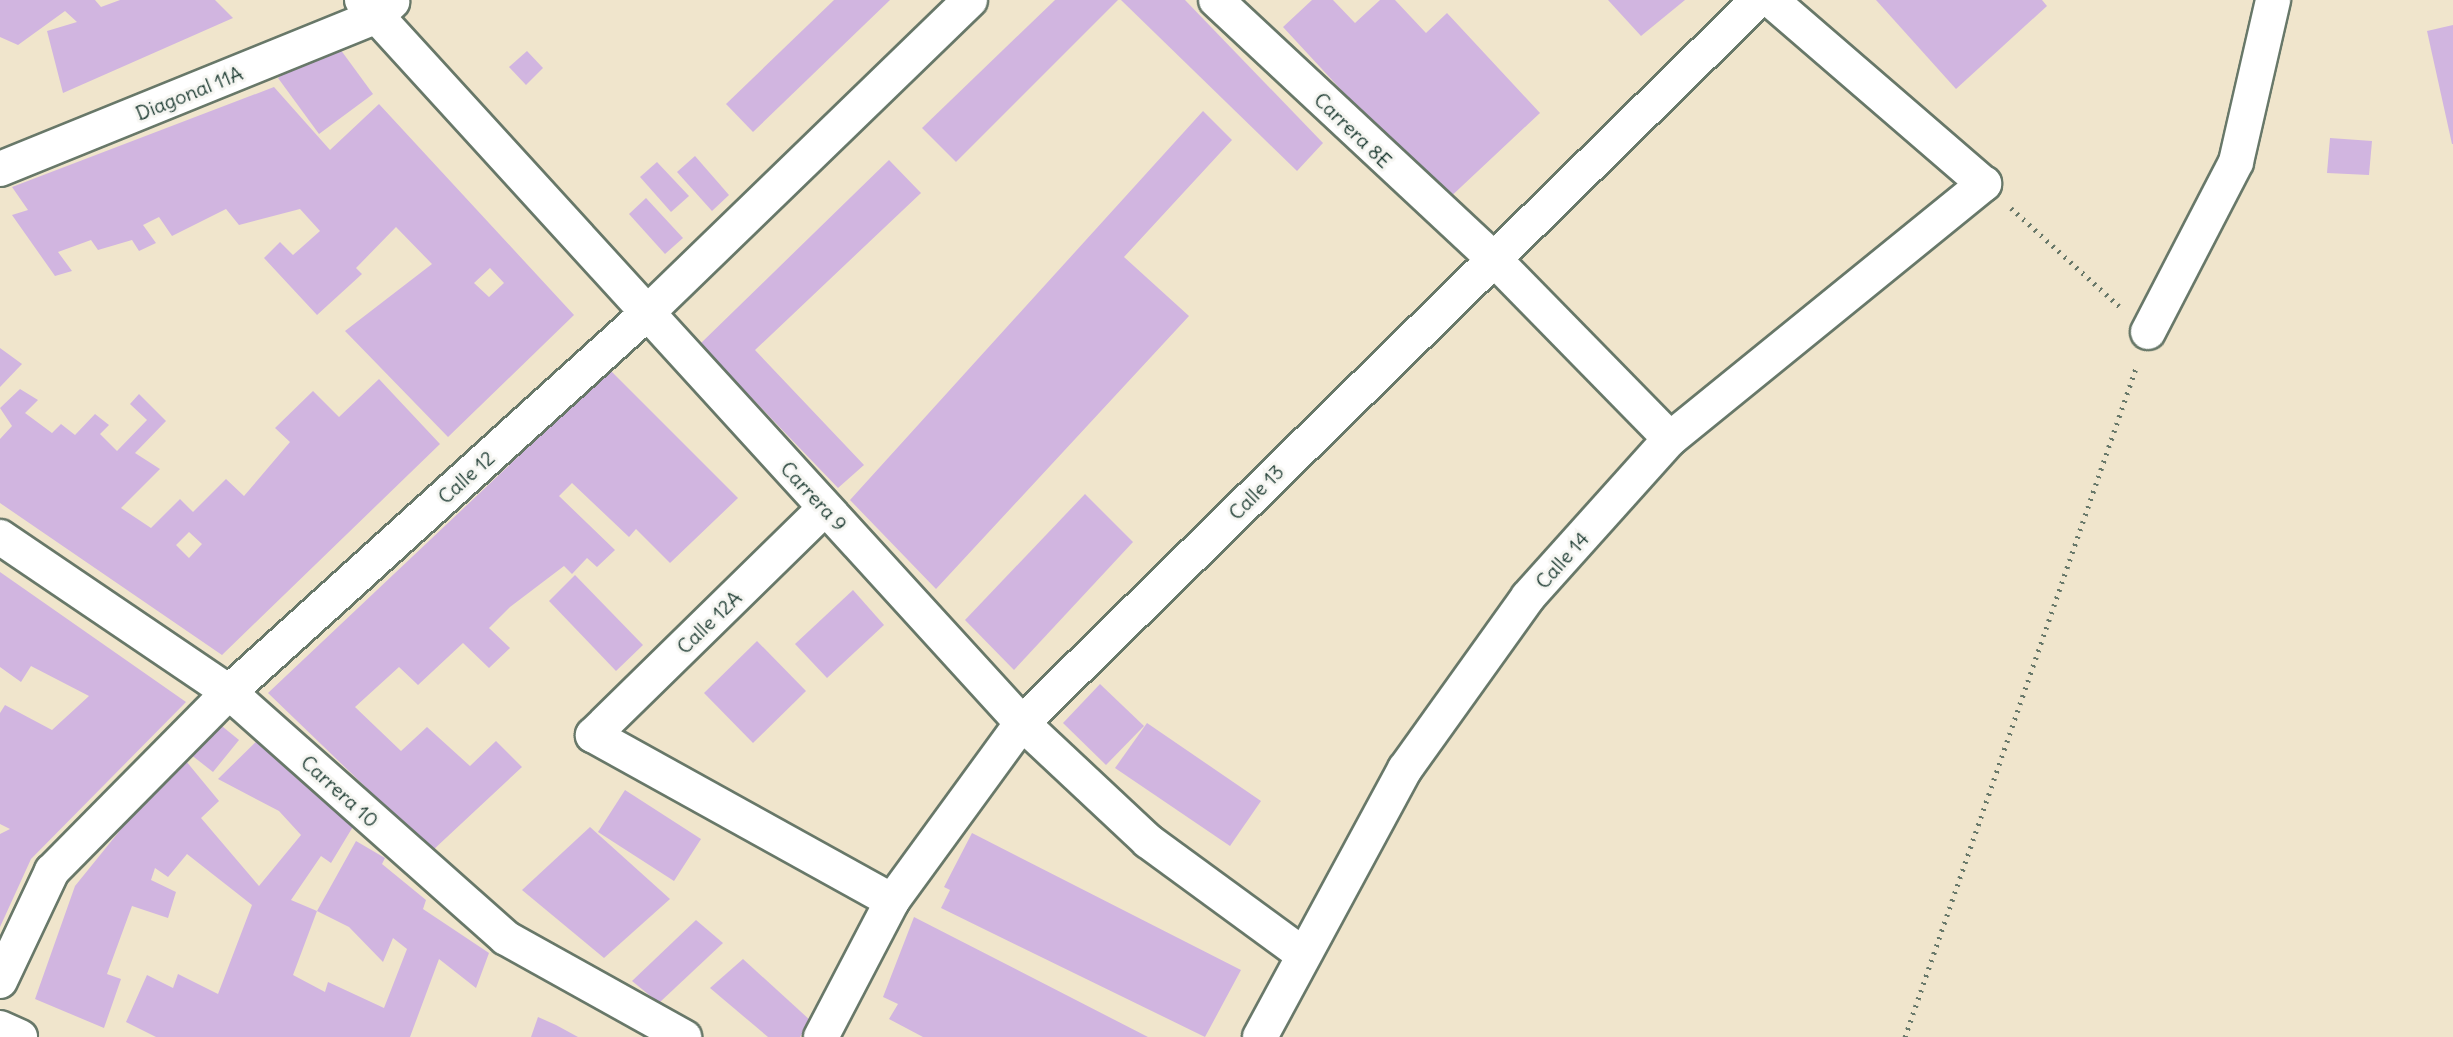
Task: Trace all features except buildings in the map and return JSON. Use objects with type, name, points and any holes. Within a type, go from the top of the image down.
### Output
[{"type":"street","name":"Calle 12","points":[[0,981],[52,871],[229,692],[644,316],[970,0]]},
{"type":"street","name":"Carrera 8E","points":[[1216,0],[1493,258],[1670,439]]},
{"type":"street","name":"Calle 13","points":[[821,1037],[892,901],[1022,723],[1758,0]]},
{"type":"street","points":[[1771,0],[1984,184]]},
{"type":"street","points":[[2148,332],[2236,162],[2273,0]]},
{"type":"street","name":"Carrera 9","points":[[378,5],[644,316],[1022,723],[1148,841],[1301,953]]},
{"type":"street","name":"Diagonal 11A","points":[[0,169],[378,5]]},
{"type":"street","name":"Calle 14","points":[[1260,1037],[1301,953],[1405,769],[1528,597],[1670,439],[1984,184]]},
{"type":"street","name":"Calle 12A","points":[[825,508],[593,735],[892,901]]},
{"type":"street","name":"Carrera 10","points":[[0,537],[229,692],[506,938],[684,1037]]},
{"type":"street","points":[[0,1028],[20,1037]]},
{"type":"path","points":[[1905,1037],[2148,332],[1984,184]]}]
